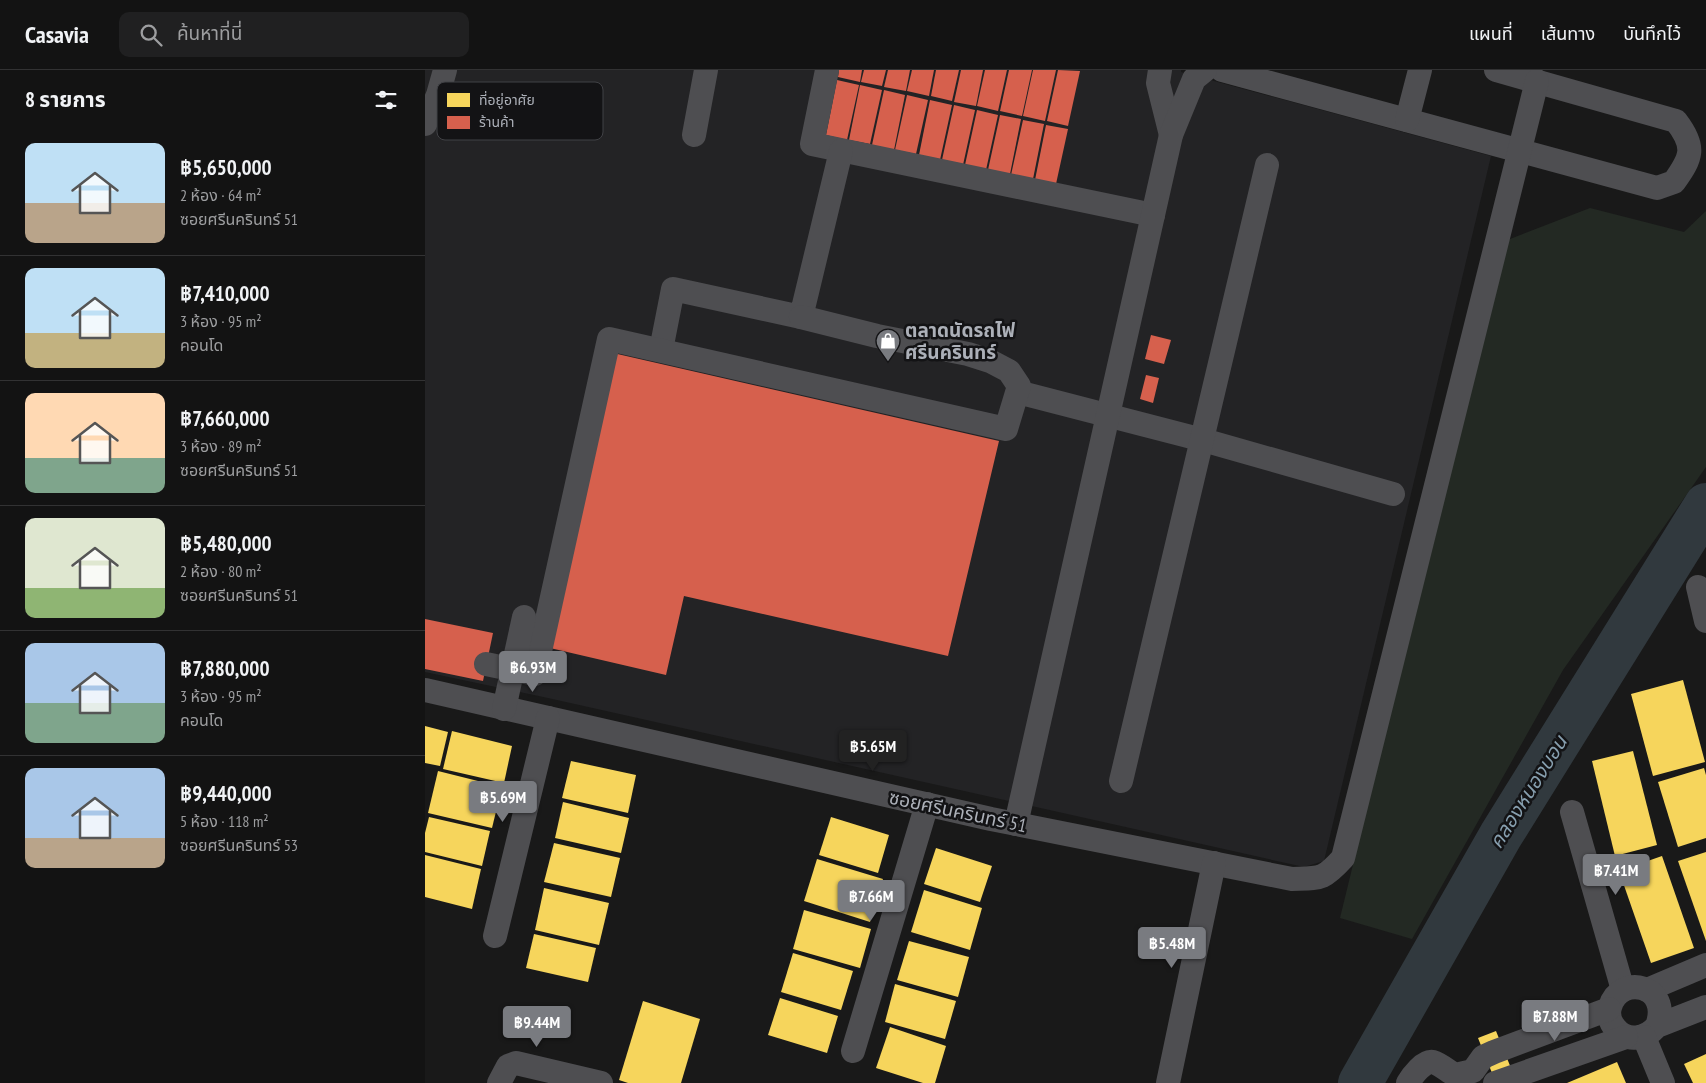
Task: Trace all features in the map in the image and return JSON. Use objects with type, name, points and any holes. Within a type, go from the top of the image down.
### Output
[{"type":"street","points":[[695,135],[706,70]]},
{"type":"street","points":[[827,70],[812,144],[1153,216]]},
{"type":"street","points":[[1160,70],[1158,83],[1171,135]]},
{"type":"street","points":[[1015,824],[1171,135],[1194,79],[1205,70]]},
{"type":"street","points":[[1222,70],[1657,188],[1674,182],[1682,172],[1690,156],[1687,136],[1676,122],[1495,70]]},
{"type":"street","points":[[1407,120],[1420,70]]},
{"type":"street","points":[[1520,152],[1537,81]]},
{"type":"street","points":[[425,124],[437,96]]},
{"type":"street","points":[[801,317],[841,151]]},
{"type":"street","name":"ซอยศรีนครินทร์ 51","points":[[425,690],[1015,824],[1292,879],[1319,878],[1331,870],[1343,858],[1520,152]]},
{"type":"street","points":[[1121,781],[1267,165]]},
{"type":"street","points":[[1682,172],[1706,167]]},
{"type":"street","points":[[486,664],[535,674],[609,339],[1006,429],[1019,386],[1009,372],[991,360],[673,289],[661,350]]},
{"type":"street","points":[[1018,392],[1203,440],[1393,494]]},
{"type":"street","points":[[1698,587],[1706,621]]},
{"type":"street","points":[[504,709],[524,617]]},
{"type":"street","points":[[495,936],[548,718]]},
{"type":"street","points":[[853,1050],[927,804]]},
{"type":"street","points":[[1572,812],[1623,990]]},
{"type":"street","points":[[1168,1083],[1214,864]]},
{"type":"street","points":[[1647,990],[1706,966]]},
{"type":"street","points":[[1639,987],[1647,990],[1658,1001],[1661,1009],[1660,1018],[1642,1033],[1618,1032],[1609,1017],[1609,1009],[1617,995],[1623,990],[1639,987]]},
{"type":"street","points":[[1408,1083],[1415,1073],[1430,1062],[1434,1062],[1455,1075],[1487,1079],[1642,1033],[1706,1007]]},
{"type":"street","points":[[1487,1079],[1483,1057],[1609,1009]]},
{"type":"street","points":[[1642,1033],[1663,1083]]},
{"type":"street","points":[[499,1083],[508,1066],[516,1063],[601,1083]]},
{"type":"shaded area","points":[[425,70],[1181,70],[1181,72],[1491,156],[1324,861],[1304,867],[425,672]]},
{"type":"shaded area","points":[[1590,208],[1684,232],[1706,211],[1706,467],[1563,670],[1412,939],[1340,918],[1505,241]]},
{"type":"building: ที่อยู่อาศัย","points":[[1683,680],[1705,762],[1653,776],[1631,694]]},
{"type":"building: ที่อยู่อาศัย","points":[[425,726],[448,732],[440,766],[425,763]]},
{"type":"building: ที่อยู่อาศัย","points":[[452,731],[512,746],[504,783],[443,769]]},
{"type":"building: ที่อยู่อาศัย","points":[[1633,751],[1657,845],[1615,856],[1592,761]]},
{"type":"building: ที่อยู่อาศัย","points":[[571,761],[636,775],[628,813],[562,798]]},
{"type":"building: ที่อยู่อาศัย","points":[[1704,768],[1706,775],[1706,838],[1678,847],[1658,782]]},
{"type":"building: ที่อยู่อาศัย","points":[[438,771],[502,787],[492,828],[428,813]]},
{"type":"building: ที่อยู่อาศัย","points":[[563,802],[629,818],[621,853],[555,838]]},
{"type":"building: ที่อยู่อาศัย","points":[[429,817],[490,831],[482,866],[425,852],[425,833]]},
{"type":"building: ที่อยู่อาศัย","points":[[831,817],[889,835],[878,873],[819,855]]},
{"type":"building: ที่อยู่อาศัย","points":[[554,843],[620,858],[611,897],[544,882]]},
{"type":"building: ที่อยู่อาศัย","points":[[936,848],[992,866],[980,902],[924,884]]},
{"type":"building: ที่อยู่อาศัย","points":[[1706,852],[1706,941],[1678,861]]},
{"type":"building: ที่อยู่อาศัย","points":[[425,855],[481,869],[472,909],[425,897]]},
{"type":"building: ที่อยู่อาศัย","points":[[1662,856],[1694,948],[1651,963],[1619,871]]},
{"type":"building: ที่อยู่อาศัย","points":[[817,859],[883,879],[870,922],[804,901]]},
{"type":"building: ที่อยู่อาศัย","points":[[544,888],[609,903],[599,945],[535,930]]},
{"type":"building: ที่อยู่อาศัย","points":[[924,890],[982,908],[970,950],[911,932]]},
{"type":"building: ที่อยู่อาศัย","points":[[804,910],[871,929],[860,968],[793,949]]},
{"type":"building: ที่อยู่อาศัย","points":[[534,934],[596,948],[588,982],[526,968]]},
{"type":"building: ที่อยู่อาศัย","points":[[909,941],[969,957],[958,997],[897,980]]},
{"type":"building: ที่อยู่อาศัย","points":[[793,953],[853,971],[841,1010],[781,992]]},
{"type":"building: ที่อยู่อาศัย","points":[[895,984],[956,1001],[945,1039],[885,1022]]},
{"type":"building: ที่อยู่อาศัย","points":[[780,998],[838,1016],[827,1053],[768,1035]]},
{"type":"building: ที่อยู่อาศัย","points":[[643,1001],[700,1019],[681,1083],[628,1083],[619,1080]]},
{"type":"building: ที่อยู่อาศัย","points":[[890,1027],[946,1046],[935,1083],[923,1083],[876,1068]]},
{"type":"building: ที่อยู่อาศัย","points":[[1496,1031],[1517,1083],[1496,1083],[1478,1038]]},
{"type":"building: ที่อยู่อาศัย","points":[[1706,1054],[1706,1083],[1693,1083],[1684,1064]]},
{"type":"building: ที่อยู่อาศัย","points":[[1617,1062],[1626,1083],[1567,1083]]},
{"type":"building: ร้านค้า","points":[[839,70],[862,70],[860,82],[838,77]]},
{"type":"building: ร้านค้า","points":[[864,70],[886,70],[882,86],[861,82]]},
{"type":"building: ร้านค้า","points":[[888,70],[910,70],[906,91],[884,87]]},
{"type":"building: ร้านค้า","points":[[912,70],[934,70],[929,96],[907,91]]},
{"type":"building: ร้านค้า","points":[[936,70],[959,70],[952,101],[931,96]]},
{"type":"building: ร้านค้า","points":[[961,70],[983,70],[976,106],[954,102]]},
{"type":"building: ร้านค้า","points":[[985,70],[1007,70],[998,111],[977,106]]},
{"type":"building: ร้านค้า","points":[[1009,70],[1032,70],[1022,116],[1000,111]]},
{"type":"building: ร้านค้า","points":[[1033,70],[1056,70],[1045,121],[1023,116]]},
{"type":"building: ร้านค้า","points":[[1058,70],[1080,71],[1068,126],[1047,121]]},
{"type":"building: ร้านค้า","points":[[837,80],[859,85],[847,140],[826,135]]},
{"type":"building: ร้านค้า","points":[[860,85],[882,90],[870,144],[849,140]]},
{"type":"building: ร้านค้า","points":[[884,90],[905,95],[894,150],[872,145]]},
{"type":"building: ร้านค้า","points":[[907,95],[928,100],[916,154],[895,150]]},
{"type":"building: ร้านค้า","points":[[930,100],[952,105],[940,160],[919,155]]},
{"type":"building: ร้านค้า","points":[[954,105],[975,110],[963,165],[942,160]]},
{"type":"building: ร้านค้า","points":[[977,110],[998,115],[986,170],[965,165]]},
{"type":"building: ร้านค้า","points":[[1000,115],[1021,119],[1010,174],[988,170]]},
{"type":"building: ร้านค้า","points":[[1023,120],[1044,124],[1033,179],[1011,175]]},
{"type":"building: ร้านค้า","points":[[1046,125],[1068,129],[1056,184],[1035,180]]},
{"type":"building: ร้านค้า","points":[[1151,335],[1171,340],[1164,364],[1145,359]]},
{"type":"building: ร้านค้า","points":[[613,353],[999,441],[948,656],[684,596],[666,675],[550,648]]},
{"type":"building: ร้านค้า","points":[[1146,375],[1159,378],[1153,403],[1140,399]]},
{"type":"building: ร้านค้า","points":[[425,619],[493,633],[483,681],[425,669]]},
{"type":"waterway","name":"คลองหนองบอน","points":[[1360,1083],[1501,835],[1706,505]]},
{"type":"place","name":"ตลาดนัดรถไฟ ศรีนครินทร์","points":[[888,362]]}]
